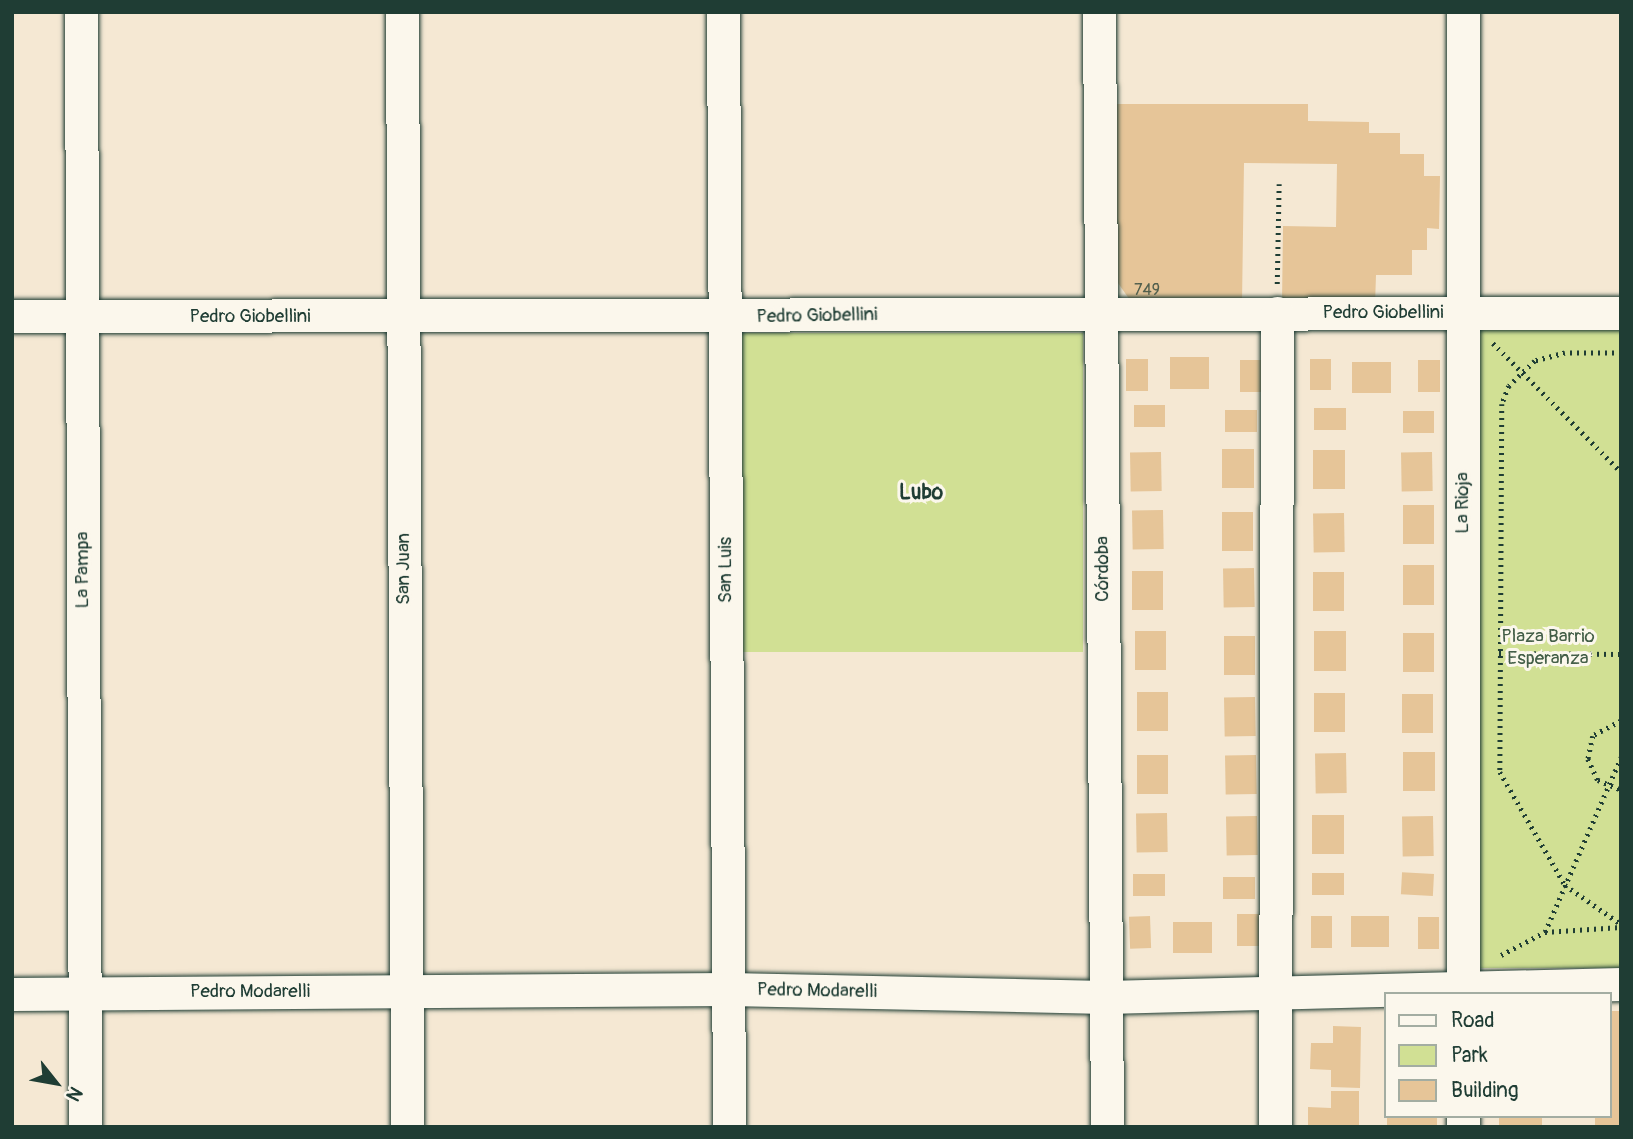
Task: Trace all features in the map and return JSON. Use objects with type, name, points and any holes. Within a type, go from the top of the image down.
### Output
[{"type":"street","name":"La Pampa","points":[[81,12],[85,1127]]},
{"type":"street","name":"San Juan","points":[[402,12],[407,1127]]},
{"type":"street","name":"San Luis","points":[[723,12],[729,1127]]},
{"type":"street","name":"Córdoba","points":[[1099,12],[1107,1127]]},
{"type":"street","name":"La Rioja","points":[[1463,12],[1463,989]]},
{"type":"street","name":"Pedro Giobellini","points":[[12,316],[725,317],[1101,313],[1621,313]]},
{"type":"street","points":[[1275,1127],[1277,313]]},
{"type":"street","name":"Pedro Modarelli","points":[[12,994],[729,989],[1107,998],[1274,996],[1621,984]]},
{"type":"path","points":[[1277,313],[1279,184]]},
{"type":"path","points":[[1463,313],[1621,471]]},
{"type":"path","points":[[1621,353],[1550,356],[1521,371],[1502,404],[1500,653],[1500,772],[1565,885],[1621,926]]},
{"type":"path","points":[[1463,651],[1621,654]]},
{"type":"path","points":[[1621,722],[1602,728],[1588,747],[1591,770],[1608,787],[1621,789]]},
{"type":"path","points":[[1545,932],[1621,757]]},
{"type":"path","points":[[1463,989],[1476,968],[1545,932],[1621,926]]},
{"type":"green space","name":"Plaza Barrio Esperanza","points":[[1479,328],[1621,328],[1621,968],[1479,968]]},
{"type":"green space","points":[[742,333],[1083,333],[1083,652],[742,652]]},
{"type":"building","points":[[1112,104],[1308,104],[1308,121],[1369,122],[1369,133],[1400,133],[1400,154],[1424,154],[1424,176],[1440,176],[1439,229],[1427,228],[1427,250],[1412,250],[1412,275],[1376,275],[1375,305],[1282,305],[1283,226],[1336,227],[1337,164],[1244,163],[1242,304],[1132,303],[1111,273]]},
{"type":"building","points":[[1170,357],[1209,357],[1209,389],[1170,389]]},
{"type":"building","points":[[1126,359],[1148,359],[1148,391],[1126,391]]},
{"type":"building","points":[[1310,359],[1331,359],[1331,390],[1310,390]]},
{"type":"building","points":[[1240,360],[1261,360],[1261,392],[1240,392]]},
{"type":"building","points":[[1418,360],[1440,360],[1440,392],[1418,392]]},
{"type":"building","points":[[1352,362],[1391,362],[1391,393],[1352,393]]},
{"type":"building","points":[[1134,405],[1165,405],[1165,427],[1134,427]]},
{"type":"building","points":[[1314,408],[1346,408],[1346,430],[1314,430]]},
{"type":"building","points":[[1225,410],[1257,410],[1257,432],[1225,432]]},
{"type":"building","points":[[1403,411],[1434,411],[1434,433],[1403,433]]},
{"type":"building","points":[[1222,449],[1254,449],[1254,488],[1222,488]]},
{"type":"building","points":[[1313,450],[1345,450],[1345,489],[1313,489]]},
{"type":"building","points":[[1161,452],[1162,491],[1131,492],[1130,453]]},
{"type":"building","points":[[1432,452],[1433,491],[1402,492],[1401,453]]},
{"type":"building","points":[[1403,505],[1434,505],[1434,544],[1403,544]]},
{"type":"building","points":[[1163,510],[1164,549],[1133,550],[1132,511]]},
{"type":"building","points":[[1222,512],[1253,512],[1253,551],[1222,551]]},
{"type":"building","points":[[1344,513],[1345,552],[1314,553],[1313,514]]},
{"type":"building","points":[[1403,565],[1434,565],[1434,605],[1403,605]]},
{"type":"building","points":[[1254,568],[1255,607],[1224,608],[1223,569]]},
{"type":"building","points":[[1132,571],[1163,571],[1163,610],[1132,610]]},
{"type":"building","points":[[1313,572],[1344,572],[1344,611],[1313,611]]},
{"type":"building","points":[[1135,631],[1166,631],[1166,670],[1135,670]]},
{"type":"building","points":[[1314,631],[1346,631],[1346,671],[1314,671]]},
{"type":"building","points":[[1403,633],[1434,633],[1434,672],[1403,672]]},
{"type":"building","points":[[1224,636],[1255,636],[1255,675],[1224,675]]},
{"type":"building","points":[[1137,692],[1168,692],[1168,731],[1137,731]]},
{"type":"building","points":[[1314,693],[1345,693],[1345,732],[1314,732]]},
{"type":"building","points":[[1402,694],[1433,694],[1433,733],[1402,733]]},
{"type":"building","points":[[1255,697],[1256,736],[1225,737],[1224,698]]},
{"type":"building","points":[[1403,752],[1435,752],[1435,791],[1403,791]]},
{"type":"building","points":[[1346,753],[1347,793],[1316,794],[1315,754]]},
{"type":"building","points":[[1137,755],[1168,755],[1168,794],[1137,794]]},
{"type":"building","points":[[1256,755],[1257,794],[1226,795],[1225,756]]},
{"type":"building","points":[[1167,813],[1168,852],[1137,853],[1136,814]]},
{"type":"building","points":[[1312,815],[1344,815],[1344,854],[1312,854]]},
{"type":"building","points":[[1257,816],[1258,855],[1227,856],[1226,817]]},
{"type":"building","points":[[1433,816],[1434,856],[1403,857],[1402,817]]},
{"type":"building","points":[[1402,872],[1434,874],[1433,896],[1401,894]]},
{"type":"building","points":[[1312,873],[1344,873],[1344,895],[1312,895]]},
{"type":"building","points":[[1133,874],[1165,874],[1165,896],[1133,896]]},
{"type":"building","points":[[1223,877],[1255,877],[1255,899],[1223,899]]},
{"type":"building","points":[[1237,914],[1259,914],[1259,946],[1237,946]]},
{"type":"building","points":[[1150,916],[1151,948],[1130,949],[1129,917]]},
{"type":"building","points":[[1311,916],[1332,916],[1332,948],[1311,948]]},
{"type":"building","points":[[1351,916],[1389,916],[1389,947],[1351,947]]},
{"type":"building","points":[[1418,917],[1439,917],[1439,949],[1418,949]]},
{"type":"building","points":[[1173,922],[1212,922],[1212,953],[1173,953]]},
{"type":"building","points":[[1612,1011],[1621,1011],[1621,1127],[1595,1127],[1595,1118],[1612,1118]]},
{"type":"building","points":[[1333,1026],[1361,1027],[1360,1088],[1331,1087],[1331,1070],[1310,1069],[1311,1043],[1333,1043]]},
{"type":"building","points":[[1331,1091],[1359,1091],[1359,1127],[1308,1127],[1308,1107],[1331,1108]]},
{"type":"building","points":[[1387,1118],[1437,1118],[1437,1127],[1387,1127]]},
{"type":"building","points":[[1499,1118],[1542,1118],[1542,1127],[1499,1127]]},
{"type":"district","name":"Lubo","points":[[921,493]]}]
